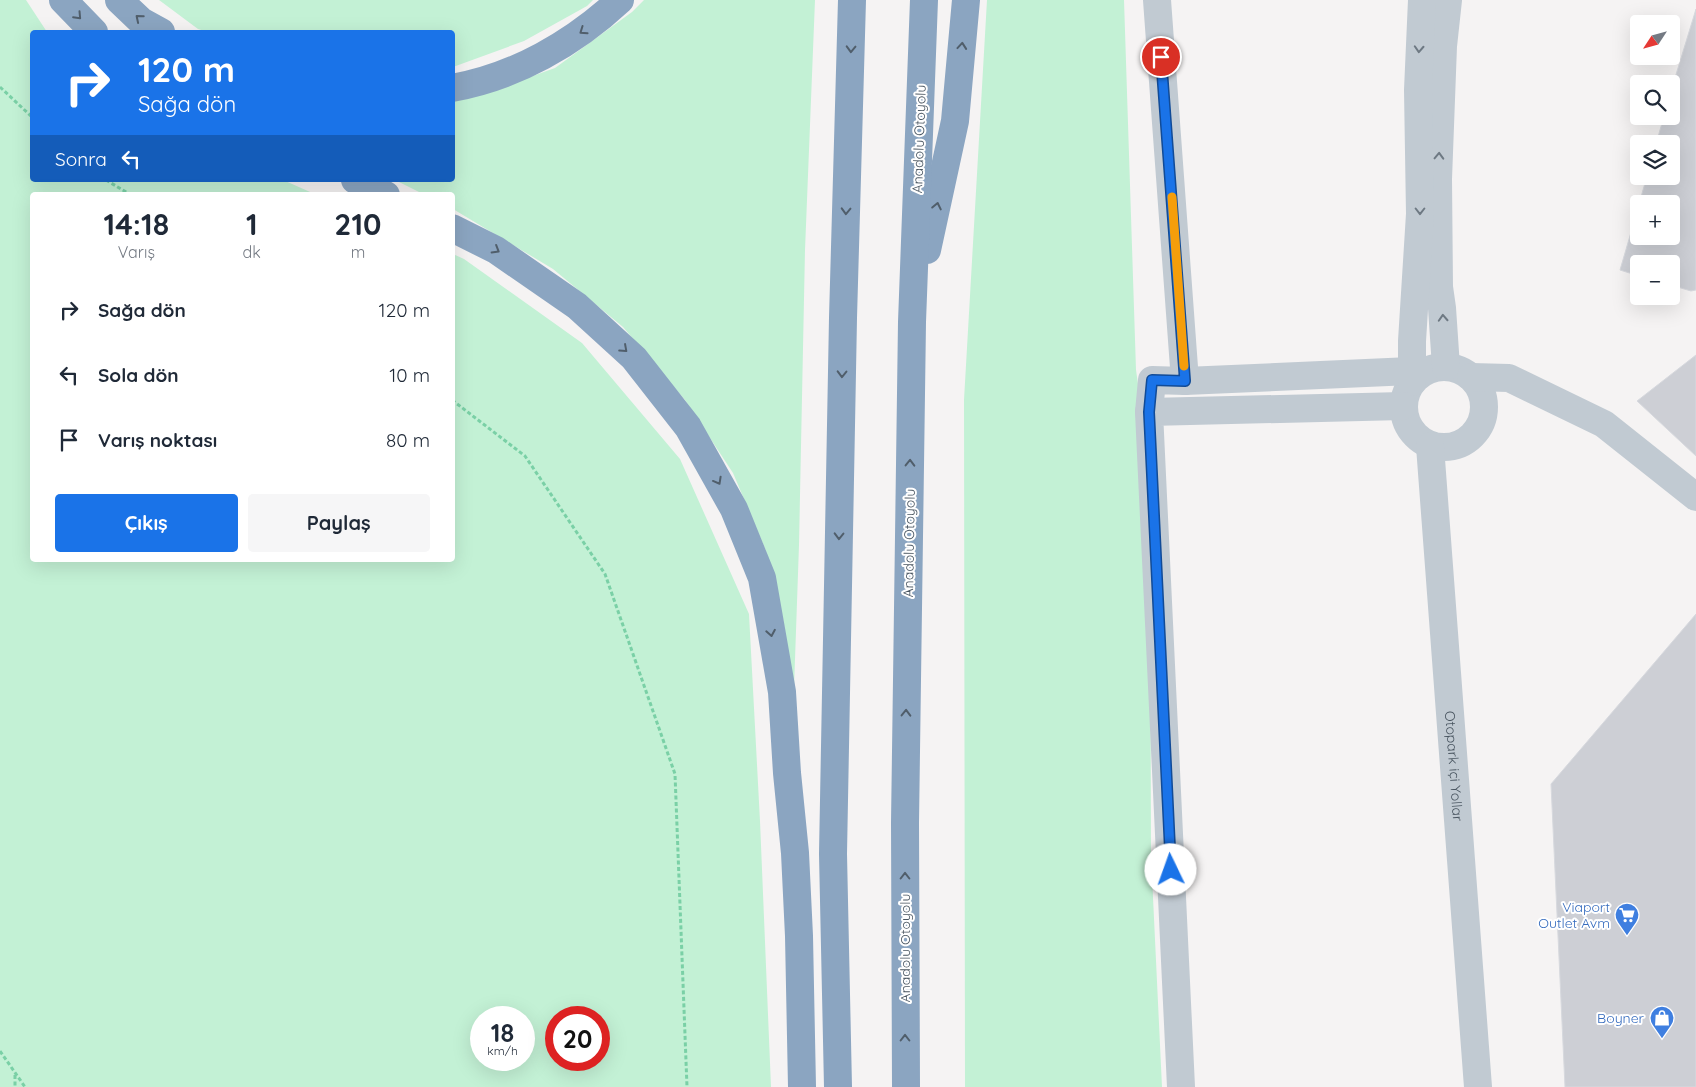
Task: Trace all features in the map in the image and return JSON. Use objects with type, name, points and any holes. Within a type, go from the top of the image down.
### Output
[{"type":"highway","points":[[63,0],[92,30]]},
{"type":"highway","points":[[119,0],[142,22],[157,30]]},
{"type":"highway","points":[[455,88],[472,85],[516,69],[562,46],[599,20],[620,0]]},
{"type":"highway","points":[[838,1087],[833,854],[843,328],[852,0]]},
{"type":"highway","name":"Anadolu Otoyolu","points":[[906,1087],[904,823],[912,322],[924,0]]},
{"type":"highway","points":[[912,322],[955,121],[966,0]]},
{"type":"highway","points":[[359,182],[380,192]]},
{"type":"highway","points":[[455,230],[496,250],[577,306],[634,358],[688,427],[734,509],[762,578],[782,692],[795,853],[799,936],[802,1087]]},
{"type":"street","points":[[1157,0],[1185,381]]},
{"type":"street","points":[[1149,412],[1409,386],[1422,374],[1433,368],[1446,367],[1459,370],[1471,377],[1480,389],[1484,402],[1484,416],[1479,429],[1469,439],[1457,446],[1443,448],[1430,446],[1419,440],[1410,430],[1405,418],[1409,386],[1420,214],[1418,90],[1422,0]]},
{"type":"street","points":[[1446,367],[1439,287],[1438,179],[1443,46],[1448,0]]},
{"type":"street","points":[[1471,377],[1508,378],[1604,424],[1696,497]]},
{"type":"street","points":[[1181,1087],[1149,412],[1152,380],[1409,386]]},
{"type":"street","name":"Otopark içi Yollar","points":[[1430,446],[1478,1087]]},
{"type":"path","points":[[0,86],[30,115]]},
{"type":"path","points":[[109,182],[126,192]]},
{"type":"path","points":[[455,402],[525,456],[605,574],[675,774],[687,1087]]},
{"type":"path","points":[[0,1051],[25,1087]]},
{"type":"path","points":[[15,1075],[16,1087]]},
{"type":"green space","points":[[0,0],[26,0],[46,30],[30,30],[30,182],[288,182],[310,192],[30,192],[30,562],[455,562],[455,255],[464,259],[582,343],[680,459],[749,614],[771,1087],[0,1087]]},
{"type":"green space","points":[[159,0],[593,0],[587,6],[524,41],[455,66],[455,30],[198,29]]},
{"type":"green space","points":[[644,0],[815,0],[805,250],[794,688],[783,619],[766,551],[733,473],[685,400],[623,327],[553,269],[455,210],[455,192],[419,192],[399,182],[455,182],[455,100],[476,96],[555,68],[632,12]]},
{"type":"green space","points":[[987,0],[1124,0],[1136,370],[1150,467],[1151,855],[1162,1087],[965,1087],[964,400]]},
{"type":"building","points":[[1696,9],[1696,290],[1691,291],[1680,288],[1680,255],[1630,255],[1630,273],[1620,270],[1630,236],[1630,245],[1680,245],[1680,195],[1642,195],[1644,185],[1680,185],[1680,135],[1659,135],[1661,125],[1680,125],[1680,75],[1676,75]]},
{"type":"building","points":[[1696,355],[1696,456],[1637,401]]},
{"type":"building","name":"Viaport Outlet Avm","points":[[1696,614],[1696,1087],[1565,1087],[1551,784]]},
{"type":"slow traffic","points":[[1172,197],[1184,366]]},
{"type":"place","name":"Viaport Outlet Avm","points":[[1627,936]]},
{"type":"place","name":"Boyner","points":[[1662,1039]]},
{"type":"route","points":[[1161,57],[1185,381],[1152,380],[1149,412],[1171,870]]}]
